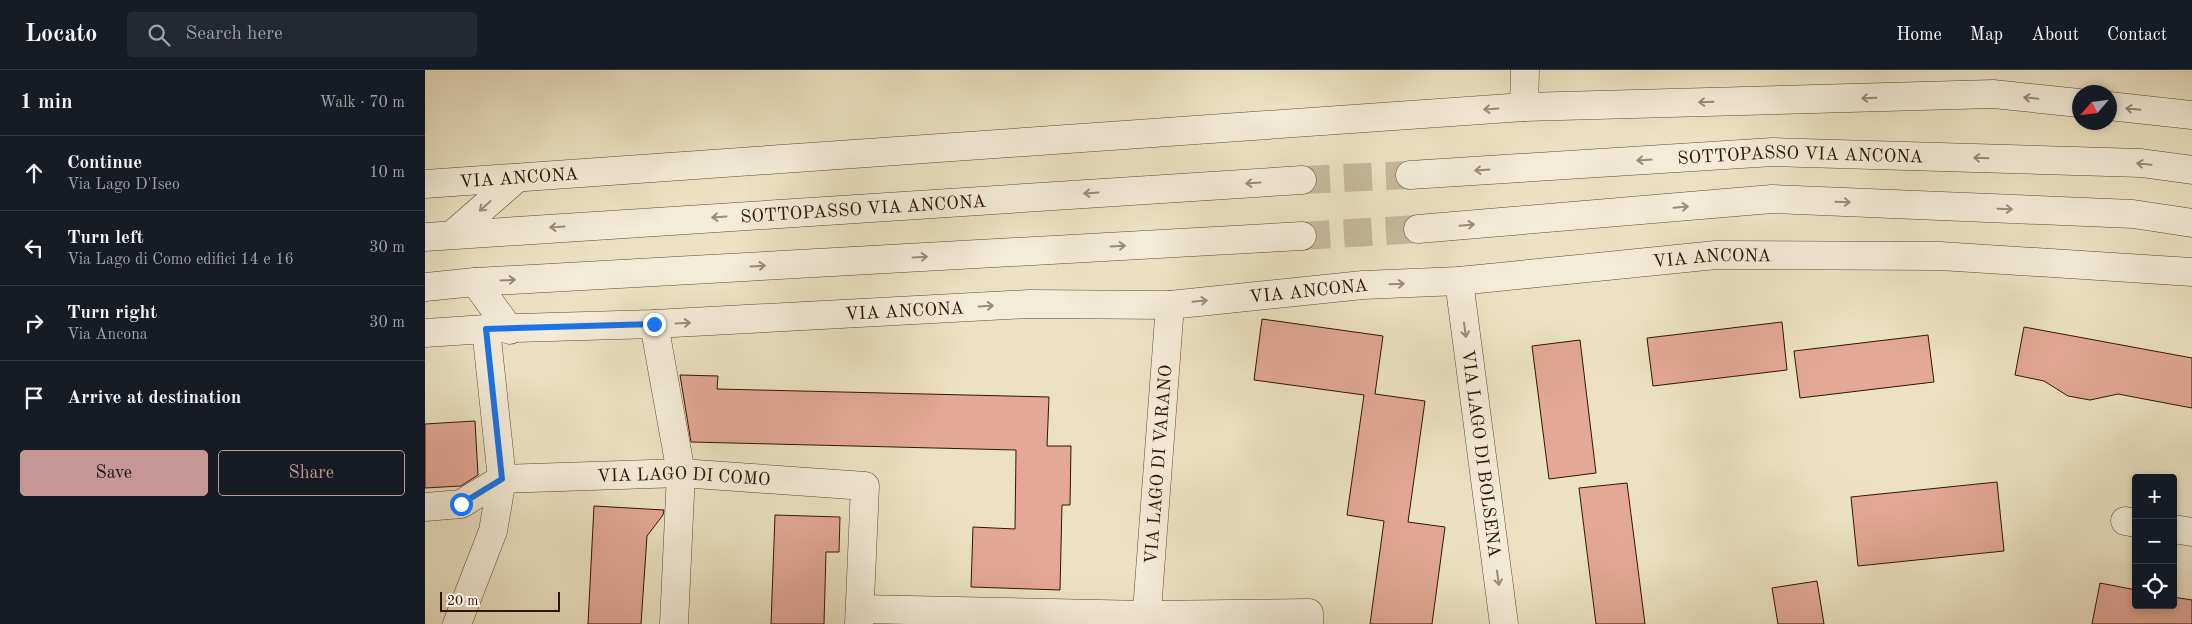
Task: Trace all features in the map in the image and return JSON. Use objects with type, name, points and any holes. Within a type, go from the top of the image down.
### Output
[{"type":"street","points":[[1524,107],[1525,70]]},
{"type":"street","name":"VIA ANCONA","points":[[425,184],[1524,107],[1993,94],[2072,102]]},
{"type":"street","points":[[2117,107],[2192,115]]},
{"type":"street","name":"SOTTOPASSO VIA ANCONA","points":[[1410,175],[1773,152],[2141,163],[2192,170]]},
{"type":"street","points":[[453,234],[517,178]]},
{"type":"street","name":"SOTTOPASSO VIA ANCONA","points":[[425,237],[1302,180]]},
{"type":"street","points":[[1418,229],[1772,199],[2133,214],[2192,223]]},
{"type":"street","points":[[425,287],[475,282],[1302,236]]},
{"type":"street","name":"VIA ANCONA","points":[[425,333],[654,324],[1029,304],[1170,304],[1363,285],[1459,282],[1716,255],[1940,256],[2192,272]]},
{"type":"street","points":[[457,624],[493,531],[502,479],[498,329],[475,282]]},
{"type":"street","name":"VIA LAGO DI BOLSENA","points":[[1459,282],[1504,624]]},
{"type":"street","name":"VIA LAGO DI VARANO","points":[[1146,619],[1170,304]]},
{"type":"street","points":[[654,324],[681,473],[675,624]]},
{"type":"street","name":"VIA LAGO DI COMO","points":[[502,479],[681,473],[865,486],[860,616]]},
{"type":"street","points":[[425,507],[461,504],[502,479]]},
{"type":"street","points":[[2177,530],[2192,532]]},
{"type":"street","points":[[860,616],[1146,619],[1309,613],[1309,624]]},
{"type":"building","points":[[1262,319],[1383,336],[1375,394],[1425,401],[1408,522],[1445,527],[1432,624],[1370,624],[1384,521],[1347,515],[1364,395],[1254,380]]},
{"type":"building","points":[[1782,322],[1787,370],[1653,386],[1647,338]]},
{"type":"building","points":[[2024,327],[2192,358],[2192,408],[2118,394],[2090,400],[2068,396],[2044,381],[2015,375]]},
{"type":"building","points":[[1928,335],[1934,382],[1800,398],[1794,351]]},
{"type":"building","points":[[1580,340],[1596,473],[1549,479],[1532,346]]},
{"type":"building","points":[[680,375],[718,376],[717,389],[1049,397],[1047,446],[1071,446],[1070,505],[1062,505],[1060,590],[971,587],[973,527],[1015,529],[1016,450],[691,442]]},
{"type":"building","points":[[475,421],[478,475],[461,486],[425,488],[425,424]]},
{"type":"building","points":[[1997,482],[2004,551],[1858,566],[1851,497]]},
{"type":"building","points":[[1627,483],[1645,624],[1596,624],[1579,488]]},
{"type":"building","points":[[594,506],[664,510],[663,515],[647,536],[641,624],[588,624]]},
{"type":"building","points":[[775,515],[840,517],[839,552],[826,552],[824,624],[771,624]]},
{"type":"building","points":[[1817,581],[1824,624],[1778,624],[1772,588]]},
{"type":"building","points":[[2100,583],[2132,589],[2132,609],[2177,609],[2177,598],[2192,600],[2192,624],[2092,624]]},
{"type":"tunnel","points":[[1302,180],[1410,175]]},
{"type":"tunnel","points":[[1302,236],[1418,229]]},
{"type":"route","points":[[461,504],[502,479],[486,329],[510,330],[654,324]]}]
